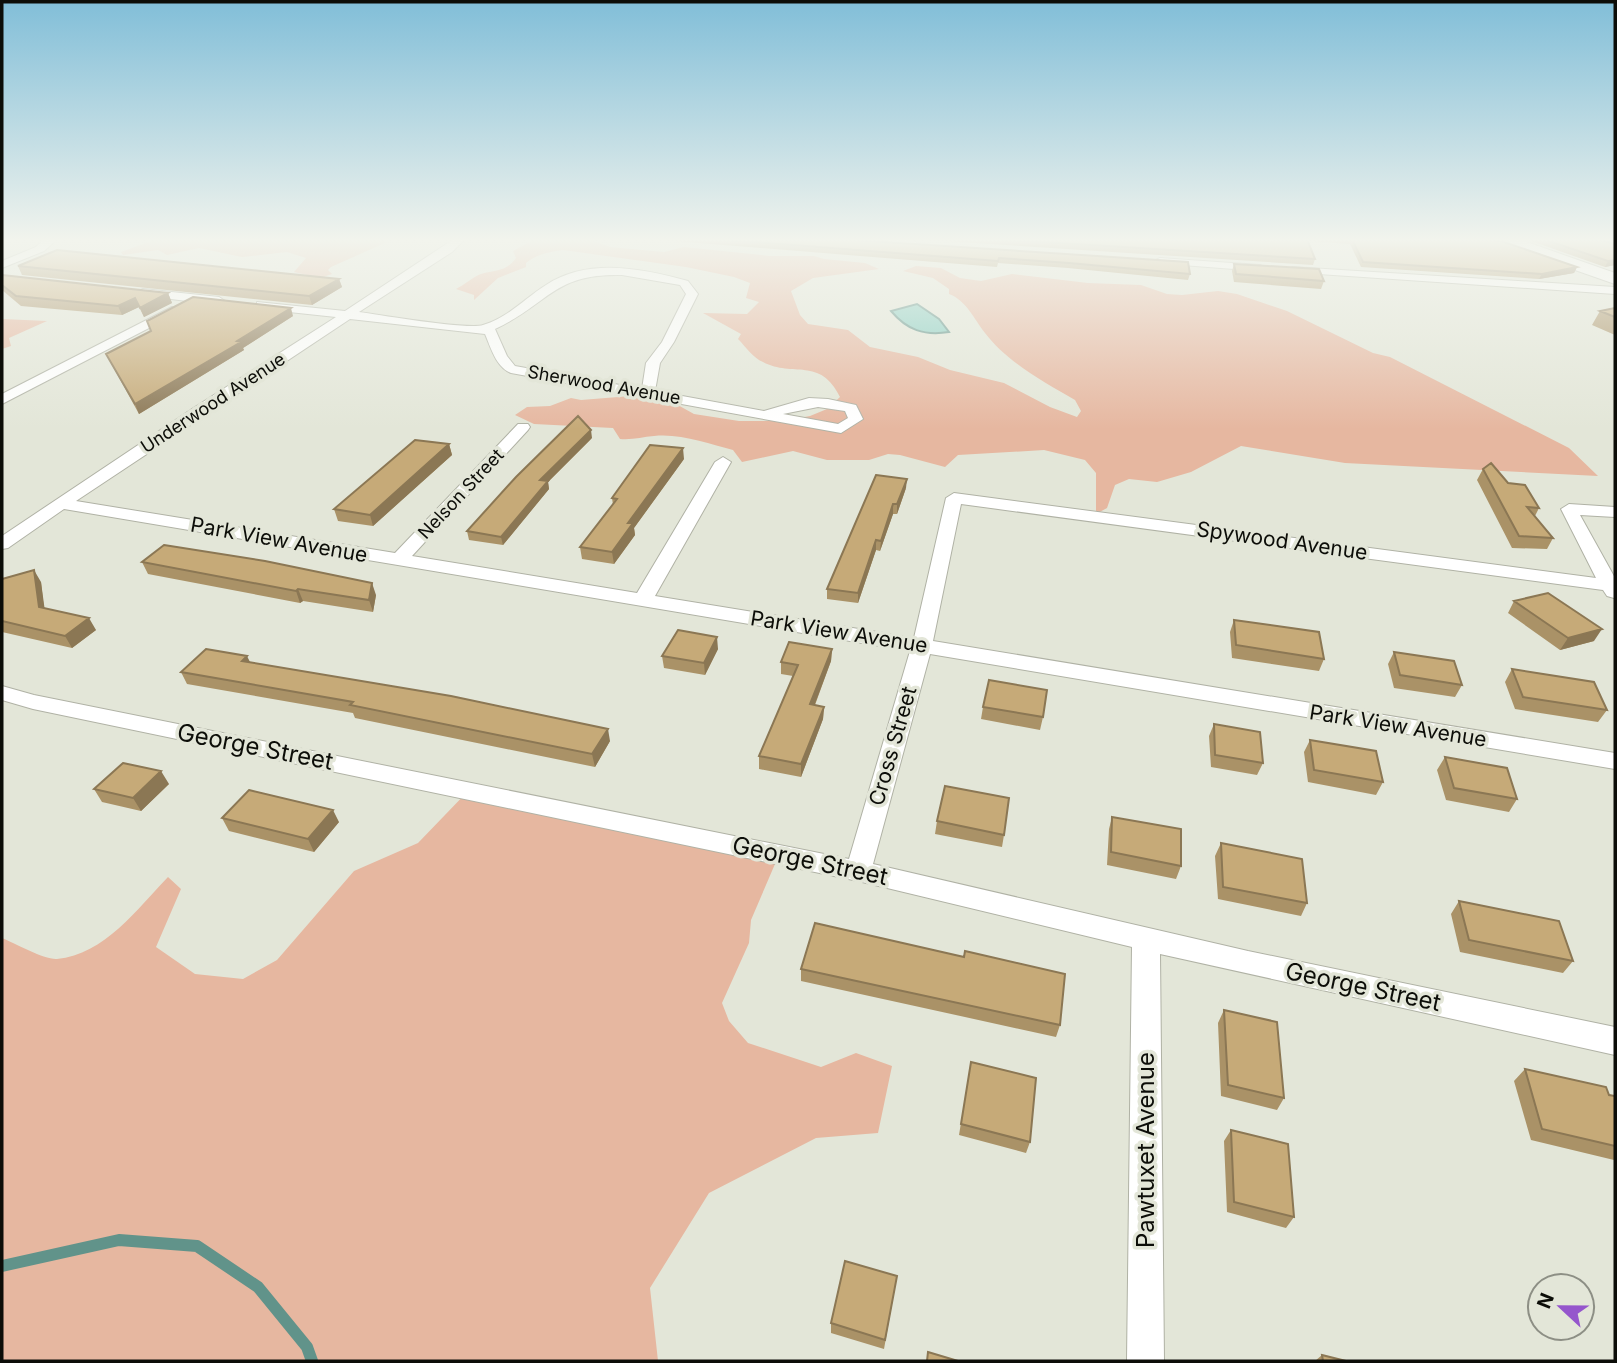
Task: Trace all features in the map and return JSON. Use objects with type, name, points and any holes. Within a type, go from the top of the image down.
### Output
[{"type":"street","points":[[2,400],[187,303]]},
{"type":"street","points":[[237,303],[483,330],[516,313],[528,303]]},
{"type":"street","name":"Underwood Avenue","points":[[2,544],[367,303]]},
{"type":"street","points":[[648,392],[653,363],[668,342],[688,303]]},
{"type":"street","name":"Sherwood Avenue","points":[[483,330],[490,331],[501,357],[511,369],[841,429],[856,419],[851,408],[824,401],[804,402],[769,414]]},
{"type":"street","name":"Nelson Street","points":[[399,560],[523,427]]},
{"type":"street","points":[[642,601],[723,462]]},
{"type":"street","name":"Spywood Avenue","points":[[954,499],[1186,527],[1612,589]]},
{"type":"street","name":"Cross Street","points":[[858,870],[922,645],[954,499]]},
{"type":"street","name":"Park View Avenue","points":[[62,504],[1615,761]]},
{"type":"street","points":[[1612,589],[1569,509],[1615,512]]},
{"type":"street","name":"George Street","points":[[2,694],[858,870],[1146,940],[1615,1041]]},
{"type":"street","name":"Pawtuxet Avenue","points":[[1145,1361],[1146,940]]},
{"type":"shaded area","points":[[758,303],[795,303],[800,315],[808,324],[848,330],[870,347],[918,357],[950,370],[1004,383],[1050,407],[1077,417],[1081,411],[1075,400],[1027,371],[1004,353],[962,303],[1262,303],[1287,311],[1373,353],[1390,357],[1569,448],[1598,476],[1345,463],[1241,446],[1191,472],[1157,482],[1129,479],[1115,485],[1107,508],[1096,514],[1096,473],[1085,460],[1044,450],[958,455],[945,467],[900,455],[888,454],[869,460],[827,460],[793,451],[742,462],[733,450],[704,442],[664,435],[620,439],[613,428],[534,424],[515,415],[527,407],[550,406],[571,398],[581,400],[643,395],[676,404],[694,414],[739,421],[783,421],[810,416],[827,409],[840,397],[824,376],[805,370],[774,366],[759,360],[738,339],[741,334],[703,313],[747,314]]},
{"type":"shaded area","points":[[2,319],[47,321],[9,338],[11,346],[2,349]]},
{"type":"shaded area","points":[[470,789],[778,857],[751,920],[749,943],[722,1003],[729,1021],[748,1043],[821,1067],[856,1053],[892,1066],[878,1133],[816,1138],[709,1193],[650,1288],[658,1361],[2,1361],[2,938],[52,959],[74,956],[90,949],[119,928],[168,877],[181,889],[156,947],[195,974],[243,979],[277,960],[354,871],[418,843]]},
{"type":"water","points":[[917,304],[939,319],[949,332],[917,330],[903,323],[891,311]]},
{"type":"building","points":[[83,303],[125,303],[118,306]]},
{"type":"building","points":[[137,303],[150,303],[140,308]]},
{"type":"building","points":[[182,303],[243,303],[291,308],[237,341],[241,342],[135,404],[106,354],[151,331],[147,321]]},
{"type":"building","points":[[1615,308],[1615,317],[1600,311]]},
{"type":"building","points":[[578,416],[591,430],[540,480],[548,481],[501,537],[467,531],[516,477]]},
{"type":"building","points":[[415,440],[449,444],[370,515],[334,509]]},
{"type":"building","points":[[650,445],[683,448],[628,523],[633,523],[612,552],[580,547],[617,499],[612,498]]},
{"type":"building","points":[[1491,463],[1508,483],[1525,485],[1539,508],[1527,507],[1553,538],[1519,536],[1483,469]]},
{"type":"building","points":[[876,475],[907,479],[897,504],[893,504],[881,541],[876,540],[858,593],[827,589]]},
{"type":"building","points":[[164,545],[265,561],[372,583],[369,600],[298,589],[296,591],[142,562]]},
{"type":"building","points":[[34,570],[39,607],[89,618],[65,636],[2,621],[2,579]]},
{"type":"building","points":[[1548,593],[1602,629],[1568,638],[1514,601]]},
{"type":"building","points":[[1234,620],[1319,632],[1324,659],[1236,645]]},
{"type":"building","points":[[678,630],[717,637],[704,663],[662,656]]},
{"type":"building","points":[[789,642],[832,649],[810,704],[824,707],[801,764],[759,756],[798,665],[781,662]]},
{"type":"building","points":[[206,649],[247,656],[242,661],[451,696],[608,729],[592,754],[350,705],[353,702],[181,672]]},
{"type":"building","points":[[1394,652],[1454,661],[1462,685],[1400,675]]},
{"type":"building","points":[[1512,669],[1594,682],[1607,710],[1523,697]]},
{"type":"building","points":[[989,680],[1047,690],[1043,717],[983,707]]},
{"type":"building","points":[[1214,724],[1260,732],[1263,763],[1215,755]]},
{"type":"building","points":[[1310,740],[1376,751],[1383,782],[1314,770]]},
{"type":"building","points":[[1445,757],[1507,768],[1517,799],[1454,788]]},
{"type":"building","points":[[123,763],[161,771],[133,798],[94,789]]},
{"type":"building","points":[[945,786],[1009,798],[1004,835],[937,821]]},
{"type":"building","points":[[249,790],[333,810],[308,839],[222,818]]},
{"type":"building","points":[[1112,817],[1181,829],[1181,866],[1111,852]]},
{"type":"building","points":[[1221,843],[1302,859],[1307,903],[1223,887]]},
{"type":"building","points":[[1459,901],[1559,921],[1573,961],[1469,940]]},
{"type":"building","points":[[815,923],[964,957],[965,951],[1065,974],[1060,1025],[801,969]]},
{"type":"building","points":[[1224,1010],[1277,1022],[1284,1098],[1228,1085]]},
{"type":"building","points":[[971,1062],[1036,1078],[1030,1142],[961,1124]]},
{"type":"building","points":[[1525,1069],[1606,1087],[1609,1095],[1615,1096],[1615,1146],[1542,1129]]},
{"type":"building","points":[[1231,1130],[1288,1144],[1294,1217],[1234,1202]]},
{"type":"building","points":[[845,1261],[897,1276],[885,1340],[831,1323]]},
{"type":"building","points":[[928,1352],[958,1361],[927,1361]]},
{"type":"building","points":[[1322,1355],[1346,1361],[1323,1361]]},
{"type":"waterway","points":[[2,1266],[119,1240],[197,1246],[258,1287],[307,1347],[312,1361]]}]
